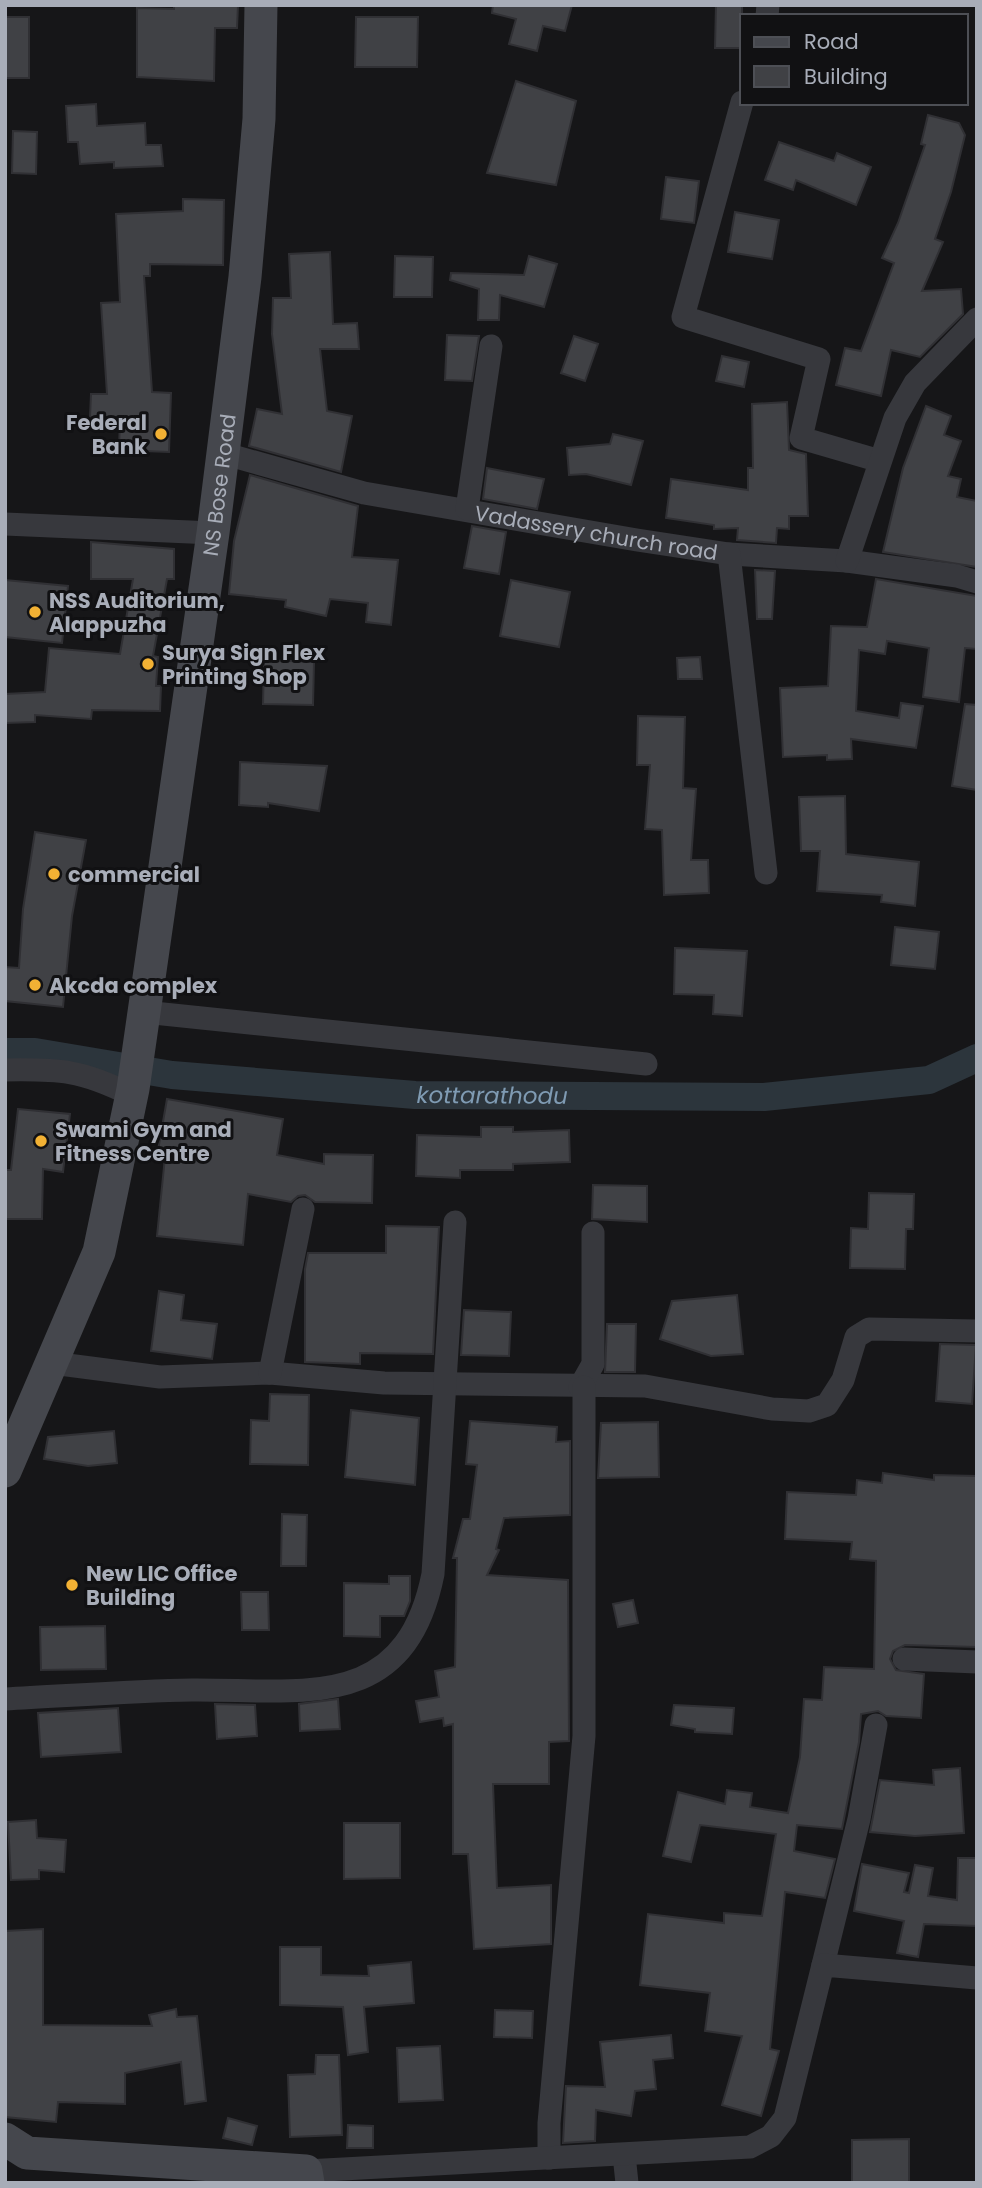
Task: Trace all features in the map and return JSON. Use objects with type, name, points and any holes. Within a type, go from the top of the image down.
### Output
[{"type":"main road","name":"NS Bose Road","points":[[5,1471],[99,1252],[132,1092],[213,533],[245,277],[259,119],[261,5]]},
{"type":"main road","points":[[16,2146],[307,2177]]},
{"type":"street","points":[[741,105],[683,317],[819,359],[801,438],[880,461]]},
{"type":"street","points":[[847,561],[895,418],[915,383],[977,319]]},
{"type":"street","points":[[467,509],[491,346]]},
{"type":"street","name":"Vadassery church road","points":[[222,453],[364,493],[729,554],[847,561],[957,576],[977,582]]},
{"type":"street","points":[[5,523],[213,533]]},
{"type":"street","points":[[729,554],[766,873]]},
{"type":"street","points":[[141,1028],[646,1065]]},
{"type":"street","points":[[5,1070],[70,1071],[132,1092]]},
{"type":"street","points":[[270,1373],[303,1209]]},
{"type":"street","points":[[5,1699],[191,1690],[310,1691],[352,1683],[394,1656],[414,1634],[427,1602],[433,1574],[455,1222]]},
{"type":"street","points":[[549,2158],[549,2123],[584,1736],[582,1387],[593,1364],[593,1233]]},
{"type":"street","points":[[52,1363],[160,1377],[270,1373],[383,1383],[645,1386],[772,1409],[809,1411],[827,1405],[843,1380],[856,1337],[869,1329],[977,1331]]},
{"type":"street","points":[[904,1659],[977,1662]]},
{"type":"street","points":[[307,2177],[549,2158],[750,2147],[771,2136],[785,2118],[870,1767],[876,1725]]},
{"type":"street","points":[[823,1965],[977,1978]]},
{"type":"street","points":[[624,2155],[627,2183]]},
{"type":"building","points":[[174,5],[238,5],[237,28],[215,28],[214,81],[137,77],[137,8],[174,9]]},
{"type":"building","points":[[493,5],[572,5],[565,31],[543,26],[537,51],[509,44],[516,19],[492,13]]},
{"type":"building","points":[[716,5],[742,5],[740,48],[715,48]]},
{"type":"building","points":[[5,17],[29,17],[29,78],[5,78]]},
{"type":"building","points":[[356,17],[418,17],[417,67],[355,67]]},
{"type":"building","points":[[516,81],[576,101],[556,185],[487,173]]},
{"type":"building","points":[[96,104],[97,126],[145,123],[146,145],[161,145],[163,166],[114,168],[114,162],[80,164],[78,142],[68,142],[66,106]]},
{"type":"building","points":[[928,115],[959,123],[965,135],[951,192],[935,239],[943,242],[922,291],[961,289],[963,314],[920,357],[891,350],[881,396],[836,385],[845,348],[861,351],[894,263],[882,258],[898,223],[925,145],[921,144]]},
{"type":"building","points":[[13,131],[37,132],[36,174],[12,173]]},
{"type":"building","points":[[779,142],[834,161],[837,153],[871,167],[856,205],[796,180],[793,190],[765,180]]},
{"type":"building","points":[[666,177],[699,181],[694,223],[661,219]]},
{"type":"building","points":[[183,199],[224,200],[223,265],[150,264],[150,276],[144,276],[152,392],[171,393],[169,452],[119,450],[120,418],[90,417],[91,394],[107,394],[101,303],[120,302],[116,214],[183,211]]},
{"type":"building","points":[[735,212],[779,220],[772,259],[728,252]]},
{"type":"building","points":[[330,252],[333,324],[357,323],[359,349],[320,349],[327,411],[352,416],[341,472],[249,446],[257,409],[282,414],[272,334],[273,298],[291,298],[289,254]]},
{"type":"building","points":[[395,256],[433,257],[432,297],[394,297]]},
{"type":"building","points":[[529,256],[557,264],[544,307],[500,295],[499,320],[478,320],[479,289],[450,280],[451,273],[524,275]]},
{"type":"building","points":[[447,335],[479,336],[472,381],[445,380]]},
{"type":"building","points":[[574,336],[598,344],[585,381],[561,373]]},
{"type":"building","points":[[722,356],[749,362],[744,387],[716,381]]},
{"type":"building","points":[[787,402],[789,450],[806,454],[808,516],[789,516],[789,529],[777,528],[776,543],[737,540],[738,528],[714,529],[714,525],[666,518],[671,479],[748,490],[748,468],[753,468],[752,404]]},
{"type":"building","points":[[926,406],[951,416],[944,435],[961,441],[948,476],[961,479],[957,497],[977,501],[977,567],[883,552],[903,468]]},
{"type":"building","points":[[613,434],[643,441],[631,485],[586,474],[569,475],[567,448],[610,444]]},
{"type":"building","points":[[487,468],[544,479],[537,509],[483,499]]},
{"type":"building","points":[[250,475],[358,506],[352,557],[398,560],[391,625],[366,622],[368,603],[330,599],[326,616],[285,607],[286,600],[229,594],[234,541]]},
{"type":"building","points":[[472,526],[506,532],[499,574],[464,568]]},
{"type":"building","points":[[91,542],[174,549],[174,579],[167,579],[153,656],[158,657],[156,686],[161,686],[160,711],[92,710],[91,719],[35,715],[35,722],[5,723],[5,694],[45,692],[49,648],[120,654],[133,579],[91,579]]},
{"type":"building","points":[[755,570],[775,571],[772,619],[757,619]]},
{"type":"building","points":[[876,579],[977,596],[977,649],[965,648],[959,702],[923,697],[929,648],[887,641],[885,654],[859,650],[856,711],[899,718],[901,703],[923,706],[916,748],[851,739],[852,759],[827,760],[827,755],[783,757],[780,688],[828,686],[831,626],[867,627]]},
{"type":"building","name":"NSS Auditorium, Alappuzha","points":[[5,580],[68,586],[62,643],[5,637]]},
{"type":"building","points":[[511,580],[570,592],[559,647],[500,636]]},
{"type":"building","points":[[700,657],[702,679],[678,679],[677,658]]},
{"type":"building","points":[[264,660],[314,662],[313,705],[263,704]]},
{"type":"building","points":[[965,704],[977,705],[977,790],[952,786]]},
{"type":"building","points":[[638,716],[685,717],[683,788],[696,789],[691,860],[708,860],[709,893],[664,895],[662,830],[645,829],[650,765],[637,765]]},
{"type":"building","points":[[240,762],[327,766],[319,811],[268,803],[268,807],[239,805]]},
{"type":"building","points":[[845,796],[846,854],[919,862],[915,906],[881,902],[882,895],[817,891],[820,851],[801,851],[799,797]]},
{"type":"building","points":[[35,832],[86,840],[72,916],[63,1007],[5,1001],[5,967],[19,968],[23,909]]},
{"type":"building","points":[[895,927],[939,932],[935,969],[891,965]]},
{"type":"building","points":[[675,948],[747,951],[742,1016],[713,1014],[714,995],[674,994]]},
{"type":"building","points":[[167,1099],[283,1119],[277,1155],[324,1164],[324,1154],[373,1155],[372,1203],[315,1202],[305,1195],[298,1196],[291,1202],[248,1194],[243,1245],[157,1236],[165,1157],[157,1156]]},
{"type":"building","name":"Swami Gym and Fitness Centre","points":[[18,1109],[70,1114],[63,1172],[43,1169],[42,1219],[5,1219],[5,1170],[11,1170]]},
{"type":"building","points":[[481,1127],[513,1127],[513,1132],[569,1130],[570,1162],[513,1164],[513,1170],[460,1170],[460,1178],[416,1176],[417,1135],[481,1137]]},
{"type":"building","points":[[593,1185],[647,1186],[647,1222],[592,1219]]},
{"type":"building","points":[[869,1193],[914,1194],[913,1229],[906,1229],[905,1269],[850,1268],[851,1228],[868,1229]]},
{"type":"building","points":[[386,1226],[439,1227],[433,1354],[360,1353],[360,1364],[305,1362],[305,1269],[308,1253],[386,1253]]},
{"type":"building","points":[[159,1291],[184,1295],[181,1320],[217,1324],[212,1359],[151,1351]]},
{"type":"building","points":[[737,1295],[743,1354],[711,1356],[660,1339],[672,1301]]},
{"type":"building","points":[[464,1310],[511,1312],[509,1356],[461,1355]]},
{"type":"building","points":[[607,1324],[636,1324],[635,1372],[605,1372]]},
{"type":"building","points":[[940,1344],[976,1345],[972,1404],[936,1401]]},
{"type":"building","points":[[270,1394],[309,1395],[308,1465],[250,1464],[251,1420],[269,1421]]},
{"type":"building","points":[[351,1410],[419,1418],[415,1485],[345,1477]]},
{"type":"building","points":[[470,1421],[557,1427],[556,1442],[570,1441],[570,1515],[504,1518],[496,1549],[499,1550],[487,1575],[568,1580],[569,1741],[549,1742],[549,1784],[493,1784],[497,1888],[551,1885],[551,1944],[474,1949],[468,1854],[453,1854],[453,1724],[444,1726],[443,1718],[420,1722],[416,1701],[439,1697],[435,1671],[455,1667],[457,1558],[453,1558],[463,1519],[470,1519],[477,1465],[466,1464]]},
{"type":"building","points":[[658,1422],[659,1477],[598,1478],[601,1423]]},
{"type":"building","points":[[114,1431],[117,1463],[88,1466],[44,1459],[48,1437]]},
{"type":"building","points":[[883,1473],[934,1480],[934,1475],[977,1476],[977,1647],[905,1645],[893,1651],[890,1659],[896,1670],[924,1674],[921,1718],[886,1716],[878,1711],[861,1714],[859,1742],[842,1829],[797,1825],[794,1851],[835,1859],[825,1898],[785,1892],[770,2049],[779,2051],[761,2116],[722,2105],[742,2036],[705,2031],[710,1993],[640,1985],[648,1914],[724,1923],[724,1913],[762,1916],[776,1834],[700,1825],[691,1862],[663,1856],[678,1792],[725,1804],[727,1790],[752,1793],[750,1807],[788,1813],[800,1757],[804,1699],[822,1700],[824,1667],[874,1669],[876,1561],[850,1559],[852,1542],[785,1539],[787,1492],[856,1495],[857,1480],[882,1483]]},
{"type":"building","points":[[282,1514],[307,1515],[306,1566],[281,1566]]},
{"type":"building","points":[[389,1576],[410,1576],[410,1601],[404,1616],[380,1616],[380,1637],[344,1636],[344,1583],[389,1584]]},
{"type":"building","points":[[241,1592],[268,1592],[269,1630],[242,1630]]},
{"type":"building","points":[[633,1600],[638,1623],[618,1627],[613,1604]]},
{"type":"building","points":[[105,1626],[106,1669],[41,1670],[40,1627]]},
{"type":"building","points":[[338,1699],[340,1729],[300,1731],[299,1704]]},
{"type":"building","points":[[215,1704],[255,1705],[257,1736],[217,1739]]},
{"type":"building","points":[[674,1705],[734,1708],[732,1734],[695,1732],[695,1729],[671,1725]]},
{"type":"building","points":[[118,1708],[121,1752],[41,1757],[38,1713]]},
{"type":"building","points":[[960,1768],[964,1833],[915,1836],[870,1832],[880,1780],[934,1785],[933,1770]]},
{"type":"building","points":[[36,1820],[37,1838],[66,1840],[64,1872],[39,1870],[39,1879],[11,1880],[8,1822]]},
{"type":"building","points":[[344,1823],[400,1823],[400,1878],[344,1879]]},
{"type":"building","points":[[958,1858],[977,1858],[977,1926],[924,1924],[918,1957],[897,1953],[904,1921],[854,1911],[862,1864],[909,1873],[904,1892],[909,1893],[915,1865],[933,1868],[928,1896],[957,1900]]},
{"type":"building","points":[[43,1929],[43,2025],[152,2026],[149,2015],[176,2009],[177,2017],[197,2016],[206,2101],[185,2104],[181,2062],[125,2073],[125,2104],[58,2102],[56,2122],[5,2117],[5,1931]]},
{"type":"building","points":[[280,1947],[321,1947],[321,1975],[369,1976],[368,1966],[411,1962],[414,2003],[364,2007],[368,2052],[348,2055],[343,2007],[280,2005]]},
{"type":"building","points":[[495,2010],[533,2011],[532,2038],[494,2037]]},
{"type":"building","points":[[671,2035],[673,2058],[653,2060],[656,2089],[635,2091],[631,2116],[596,2110],[595,2141],[563,2143],[566,2086],[605,2087],[600,2042]]},
{"type":"building","points":[[440,2046],[443,2100],[399,2102],[397,2048]]},
{"type":"building","points":[[316,2055],[339,2055],[342,2135],[290,2137],[288,2075],[315,2074]]},
{"type":"building","points":[[228,2118],[257,2126],[252,2145],[223,2138]]},
{"type":"building","points":[[348,2125],[373,2126],[373,2148],[347,2148]]},
{"type":"building","points":[[909,2139],[909,2183],[852,2183],[852,2140]]},
{"type":"waterway","name":"kottarathodu","points":[[5,1052],[35,1052],[172,1075],[415,1095],[764,1097],[929,1080],[977,1058]]},
{"type":"place","name":"Federal Bank","points":[[161,434]]},
{"type":"place","name":"NSS Auditorium, Alappuzha","points":[[35,612]]},
{"type":"place","name":"Surya Sign Flex Printing Shop","points":[[148,664]]},
{"type":"place","name":"commercial","points":[[54,874]]},
{"type":"place","name":"Akcda complex","points":[[35,985]]},
{"type":"place","name":"Swami Gym and Fitness Centre","points":[[41,1141]]},
{"type":"place","name":"New LIC Office Building","points":[[72,1585]]}]
